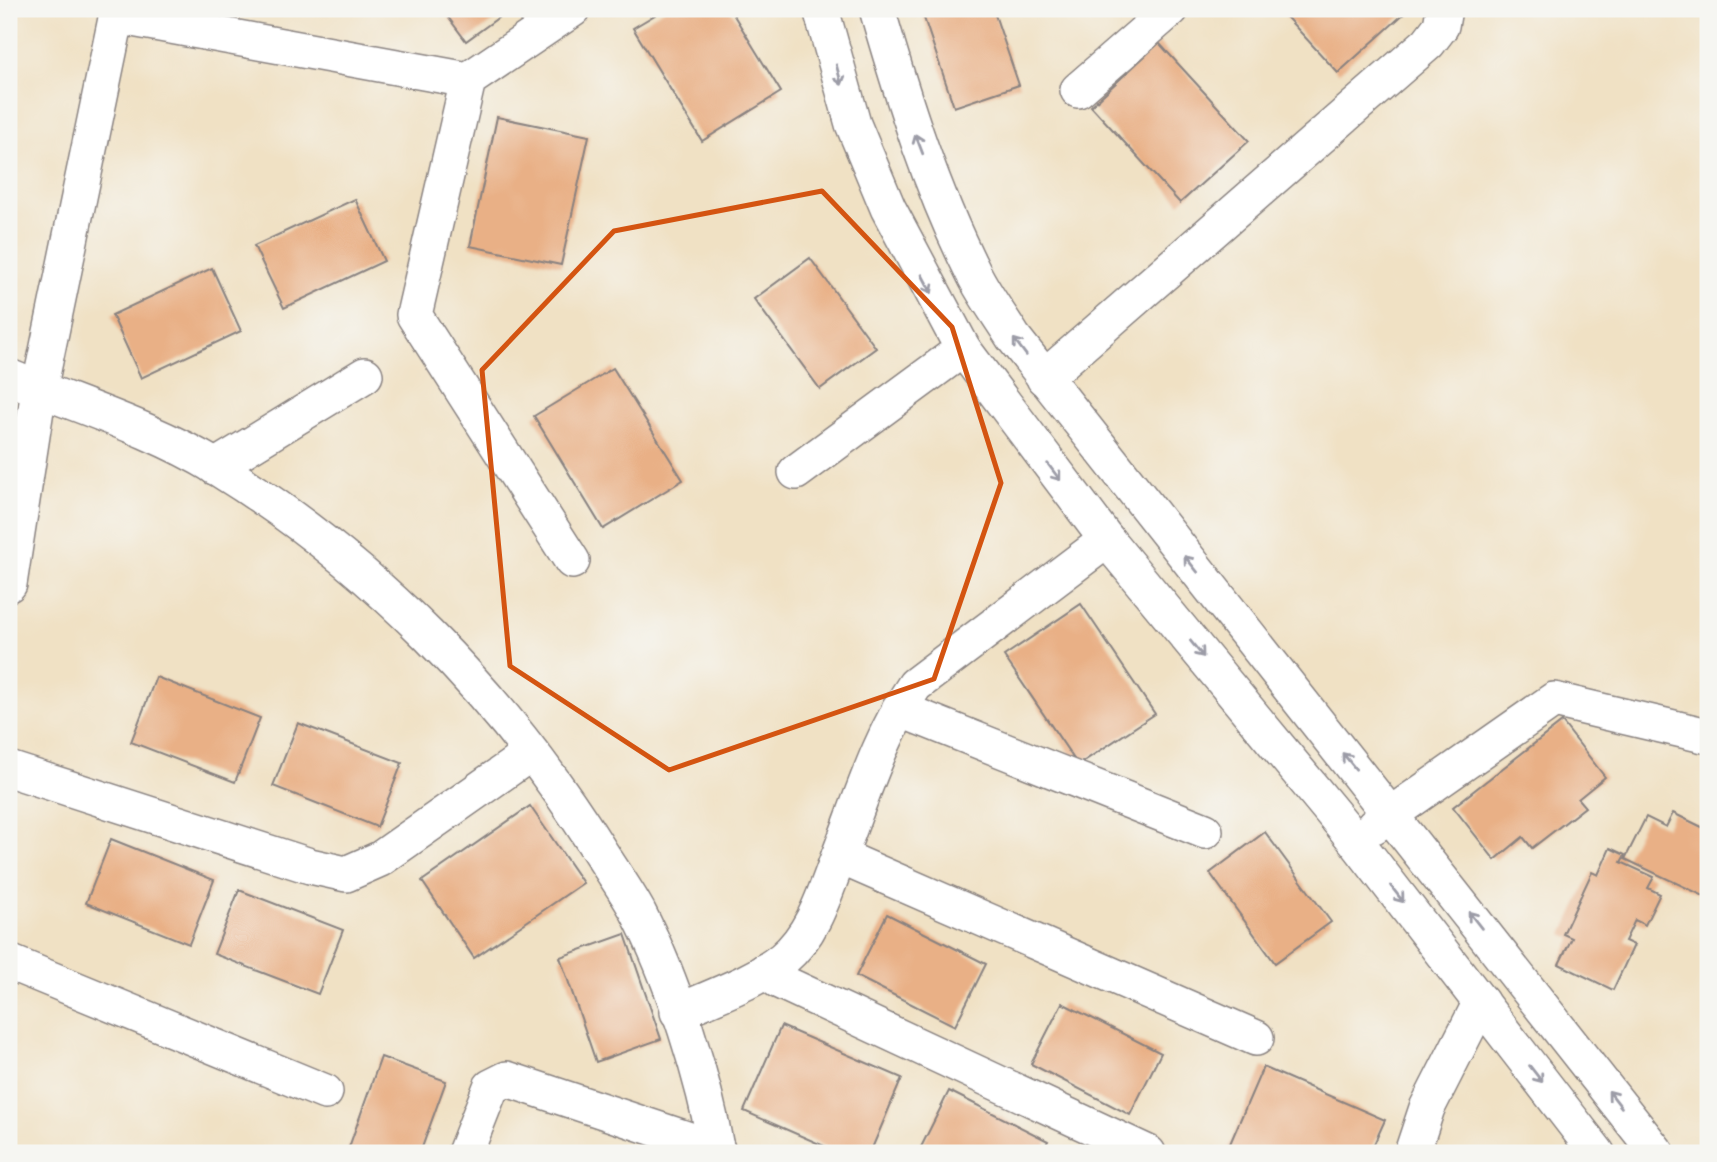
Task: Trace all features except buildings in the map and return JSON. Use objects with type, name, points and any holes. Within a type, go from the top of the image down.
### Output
[{"type":"street","points":[[572,561],[414,315],[468,80],[573,9]]},
{"type":"street","points":[[821,9],[853,124],[883,196],[963,349],[1107,540],[1355,840],[1597,1153]]},
{"type":"street","points":[[877,9],[907,113],[947,216],[975,276],[1013,337],[1657,1153]]},
{"type":"street","points":[[1078,90],[1171,9]]},
{"type":"street","points":[[1044,378],[1428,43],[1441,26],[1444,9]]},
{"type":"street","points":[[9,584],[24,383],[117,13],[468,80]]},
{"type":"street","points":[[796,472],[963,349]]},
{"type":"street","points":[[215,467],[365,375]]},
{"type":"street","points":[[24,383],[113,416],[215,467],[272,506],[402,608],[497,710],[562,791],[638,912],[678,1012],[717,1151]]},
{"type":"street","points":[[678,1012],[765,971],[785,958],[816,918],[899,709],[915,685],[1107,540]]},
{"type":"street","points":[[1355,840],[1554,700],[1708,736]]},
{"type":"street","points":[[899,709],[1205,831]]},
{"type":"street","points":[[9,769],[310,866],[346,874],[380,859],[531,753]]},
{"type":"street","points":[[839,856],[1256,1038]]},
{"type":"street","points":[[9,962],[325,1092]]},
{"type":"street","points":[[765,971],[779,981],[1148,1153]]},
{"type":"street","points":[[1412,1153],[1427,1108],[1481,1002]]},
{"type":"street","points":[[465,1153],[491,1087],[507,1079],[717,1151]]},
{"type":"highlighted area","points":[[822,191],[952,327],[1001,483],[934,679],[669,770],[510,666],[482,370],[614,231]]}]
